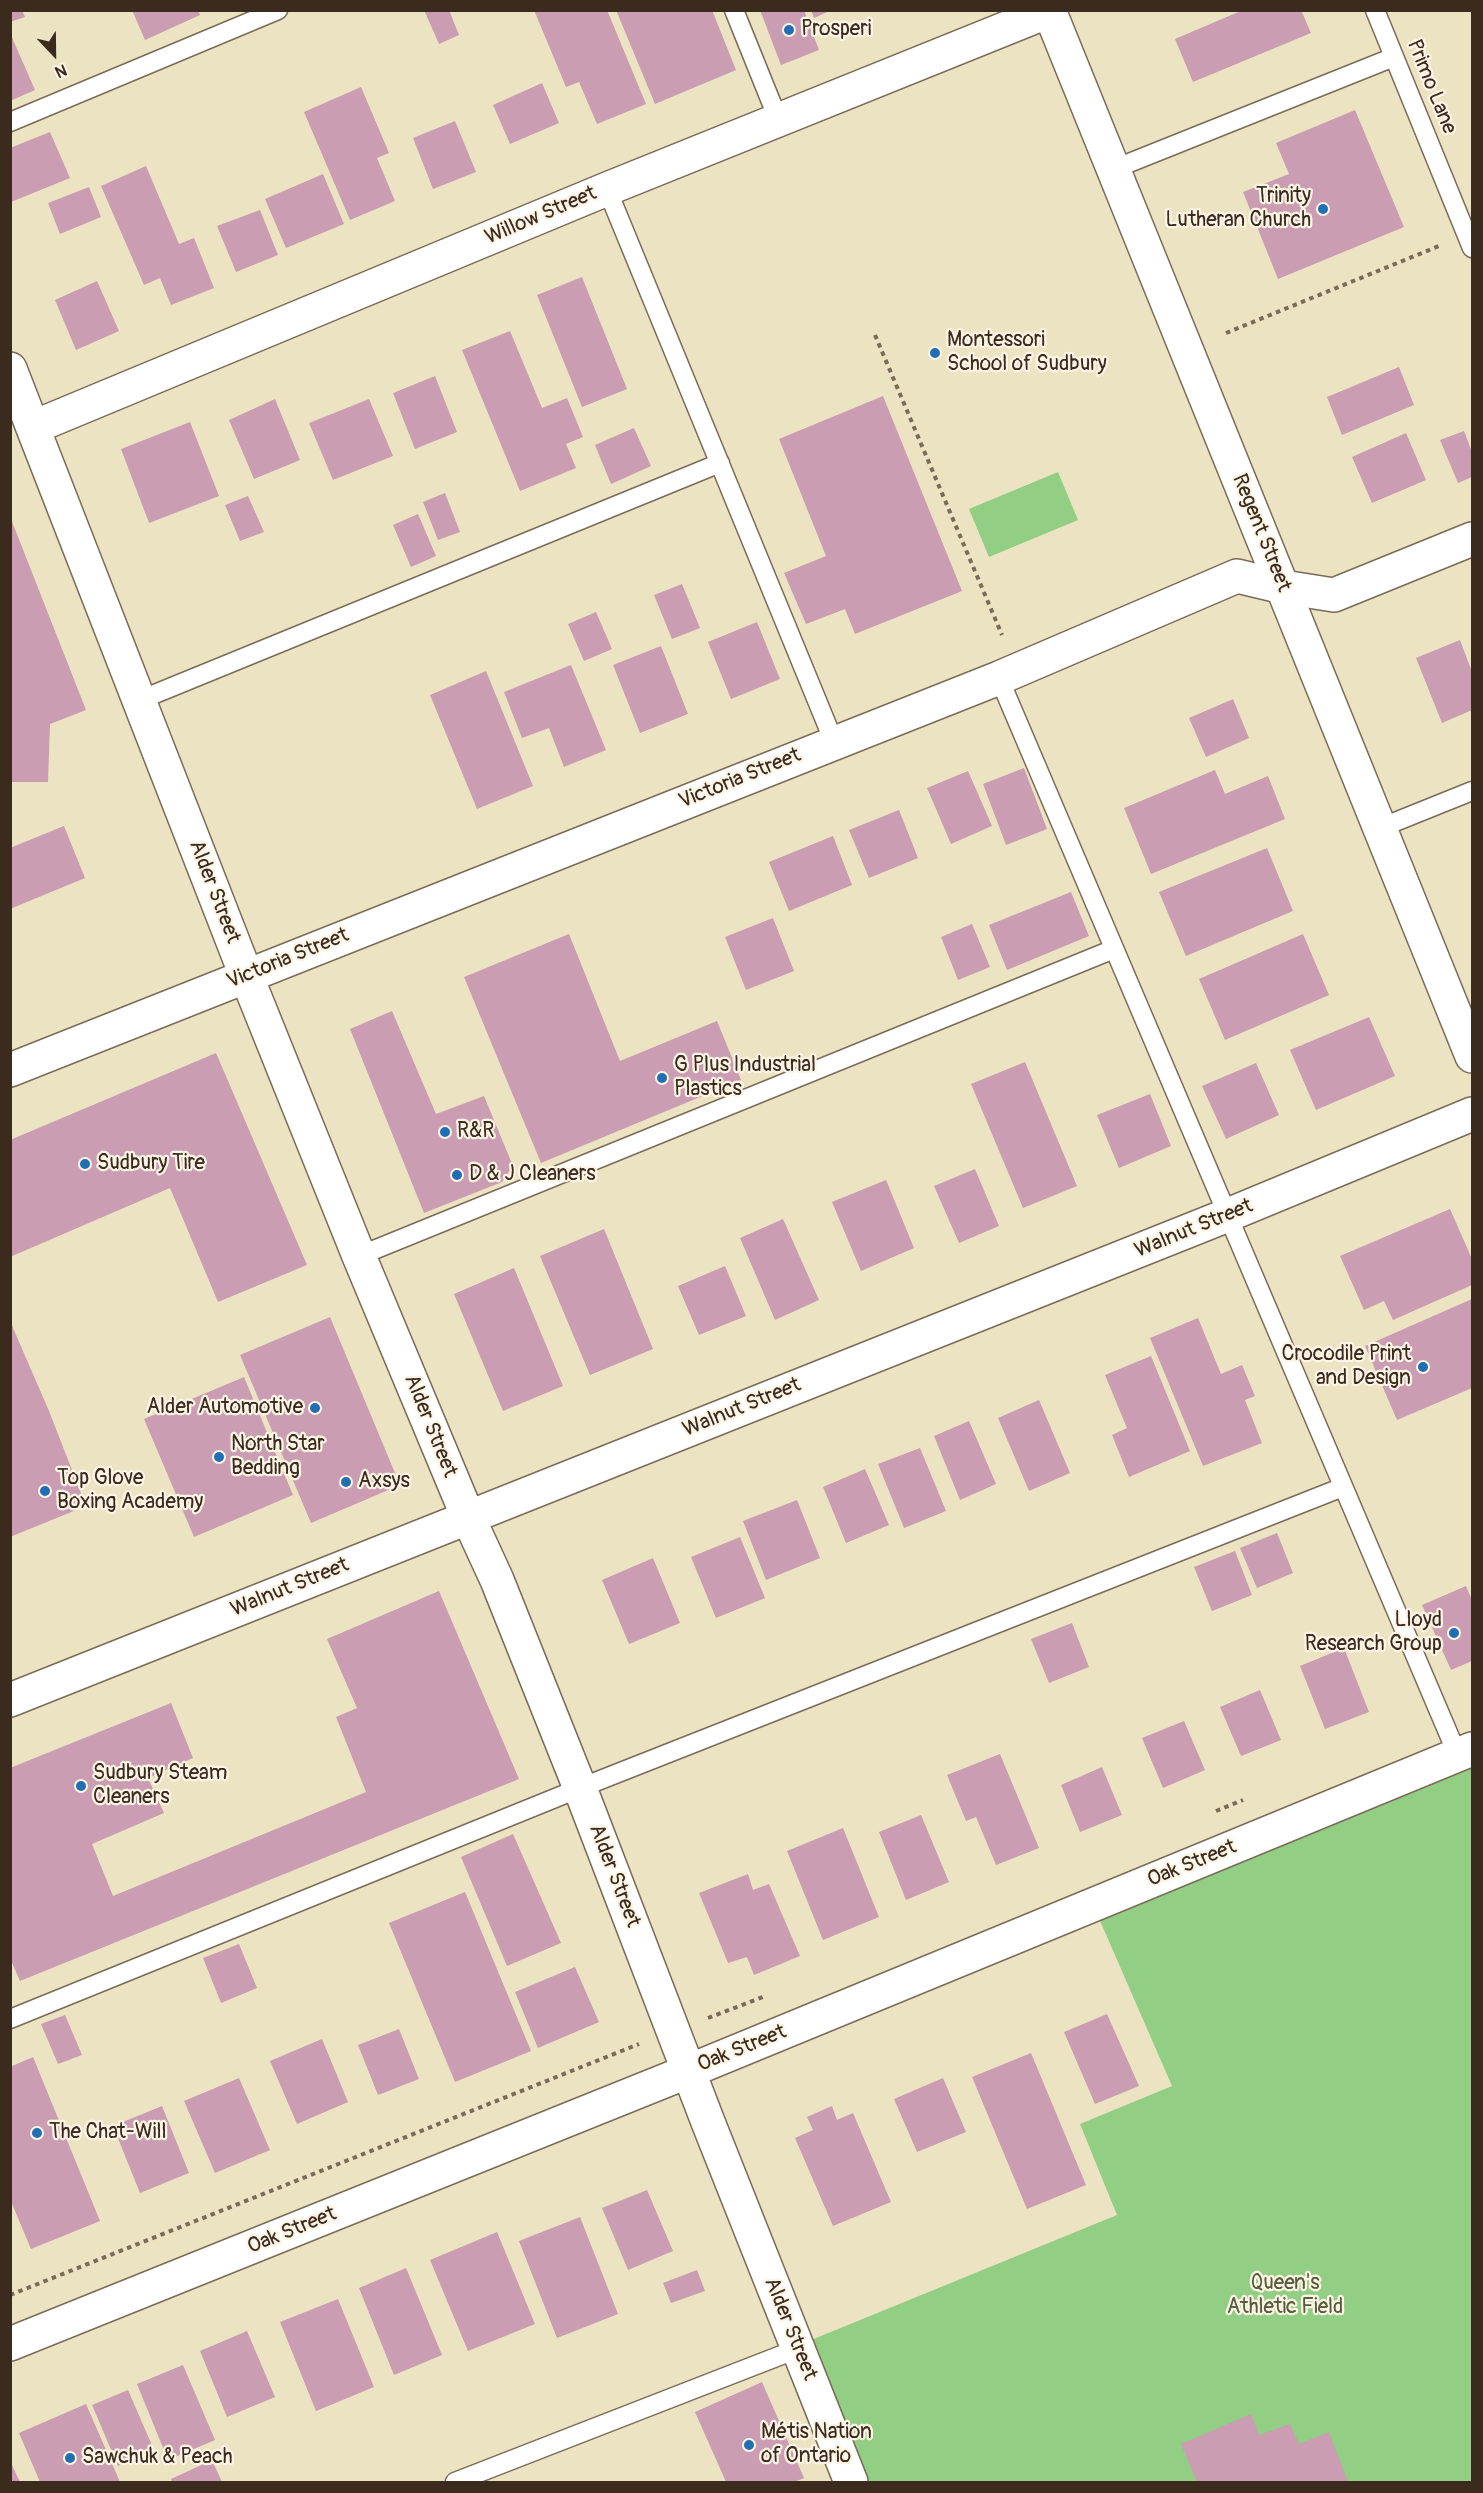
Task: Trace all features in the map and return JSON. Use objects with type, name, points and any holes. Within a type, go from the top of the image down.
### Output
[{"type":"street","name":"Willow Street","points":[[34,427],[607,189],[1049,11]]},
{"type":"street","name":"Regent Street","points":[[1049,11],[1473,1056]]},
{"type":"street","name":"Alder Street","points":[[10,369],[246,975],[359,1256],[501,1591],[580,1788],[688,2071],[851,2482]]},
{"type":"street","name":"Victoria Street","points":[[10,1070],[999,678],[1238,576],[1282,587],[1334,595],[1473,539]]},
{"type":"street","name":"Walnut Street","points":[[10,1700],[1228,1215],[1473,1114]]},
{"type":"street","name":"Oak Street","points":[[10,2344],[688,2071],[1465,1753]]},
{"type":"lane","points":[[10,122],[279,10]]},
{"type":"lane","points":[[734,10],[778,119]]},
{"type":"lane","name":"Primo Lane","points":[[1375,10],[1470,241]]},
{"type":"lane","points":[[1114,169],[1394,57]]},
{"type":"lane","points":[[607,189],[834,742]]},
{"type":"lane","points":[[140,700],[720,463]]},
{"type":"lane","points":[[999,678],[1343,1487],[1465,1753]]},
{"type":"lane","points":[[1380,828],[1473,791]]},
{"type":"lane","points":[[359,1256],[1114,949]]},
{"type":"lane","points":[[10,2019],[580,1788],[1343,1487]]},
{"type":"lane","points":[[455,2482],[798,2349]]},
{"type":"path","points":[[1226,333],[1470,241]]},
{"type":"path","points":[[875,335],[1002,635]]},
{"type":"path","points":[[1213,1812],[1246,1798]]},
{"type":"path","points":[[10,2295],[772,1994]]},
{"type":"green space","points":[[1058,472],[1078,520],[989,557],[969,509]]},
{"type":"green space","name":"Queen's Athletic Field","points":[[1472,1752],[1472,2482],[855,2482],[799,2345],[1117,2215],[1080,2124],[1172,2086],[1094,1907]]},
{"type":"building","points":[[10,10],[22,10],[25,17],[10,22]]},
{"type":"building","points":[[132,10],[198,10],[200,15],[145,40]]},
{"type":"building","points":[[424,10],[449,10],[459,35],[439,44]]},
{"type":"building","points":[[534,10],[607,10],[646,104],[597,124],[579,82],[566,87]]},
{"type":"building","points":[[616,10],[712,10],[736,70],[655,104]]},
{"type":"building","name":"Prosperi","points":[[760,10],[804,10],[819,50],[781,65]]},
{"type":"building","points":[[811,10],[832,10],[814,18]]},
{"type":"building","points":[[1243,10],[1301,10],[1311,33],[1193,82],[1175,39]]},
{"type":"building","points":[[10,33],[35,90],[10,101]]},
{"type":"building","points":[[542,83],[559,123],[510,144],[493,105]]},
{"type":"building","points":[[361,87],[389,153],[377,158],[395,201],[350,220],[304,112]]},
{"type":"building","name":"Trinity Lutheran Church","points":[[1355,110],[1404,227],[1278,279],[1243,192],[1289,174],[1276,143]]},
{"type":"building","points":[[455,121],[476,172],[433,189],[413,138]]},
{"type":"building","points":[[50,132],[70,178],[11,202],[10,148]]},
{"type":"building","points":[[146,166],[179,244],[194,238],[214,288],[171,305],[160,278],[144,285],[101,186]]},
{"type":"building","points":[[323,174],[344,224],[286,248],[265,199]]},
{"type":"building","points":[[89,187],[101,217],[60,234],[48,203]]},
{"type":"building","points":[[260,210],[278,255],[236,272],[217,226]]},
{"type":"building","points":[[582,277],[627,389],[582,407],[537,295]]},
{"type":"building","points":[[97,281],[119,331],[76,350],[55,300]]},
{"type":"building","points":[[510,331],[542,408],[567,398],[583,437],[566,444],[576,468],[520,491],[462,350]]},
{"type":"building","points":[[1399,367],[1414,405],[1342,435],[1327,397]]},
{"type":"building","points":[[435,376],[457,432],[415,449],[393,393]]},
{"type":"building","points":[[883,396],[962,591],[855,634],[845,609],[806,624],[784,573],[826,556],[779,439]]},
{"type":"building","points":[[275,399],[300,460],[254,479],[229,420]]},
{"type":"building","points":[[369,399],[393,456],[333,480],[309,423]]},
{"type":"building","points":[[190,422],[219,496],[149,523],[121,449]]},
{"type":"building","points":[[634,428],[651,466],[611,484],[595,445]]},
{"type":"building","points":[[1464,431],[1472,452],[1472,477],[1458,483],[1440,440]]},
{"type":"building","points":[[1406,433],[1426,480],[1372,503],[1352,457]]},
{"type":"building","points":[[445,493],[460,532],[438,540],[423,502]]},
{"type":"building","points":[[248,496],[264,532],[240,541],[225,505]]},
{"type":"building","points":[[418,514],[436,556],[411,567],[393,525]]},
{"type":"building","points":[[11,519],[86,710],[50,724],[48,782],[10,782]]},
{"type":"building","points":[[682,584],[700,628],[672,639],[654,595]]},
{"type":"building","points":[[596,612],[612,649],[584,661],[568,624]]},
{"type":"building","points":[[757,622],[780,679],[731,699],[708,642]]},
{"type":"building","points":[[1460,640],[1472,672],[1472,710],[1442,723],[1416,658]]},
{"type":"building","points":[[661,646],[688,714],[640,733],[613,665]]},
{"type":"building","points":[[571,665],[606,750],[564,767],[549,728],[522,738],[504,692]]},
{"type":"building","points":[[486,671],[533,786],[477,809],[430,695]]},
{"type":"building","points":[[1233,699],[1249,738],[1206,757],[1189,718]]},
{"type":"building","points":[[1024,768],[1047,829],[1006,845],[983,784]]},
{"type":"building","points":[[1215,770],[1225,794],[1268,776],[1285,819],[1151,874],[1124,808]]},
{"type":"building","points":[[968,771],[992,826],[951,844],[927,788]]},
{"type":"building","points":[[899,810],[918,858],[869,878],[849,830]]},
{"type":"building","points":[[64,826],[85,878],[10,909],[10,848]]},
{"type":"building","points":[[833,836],[852,885],[789,911],[769,862]]},
{"type":"building","points":[[1267,848],[1293,911],[1186,956],[1159,892]]},
{"type":"building","points":[[1071,892],[1089,936],[1007,970],[989,925]]},
{"type":"building","points":[[773,918],[794,971],[746,990],[725,937]]},
{"type":"building","points":[[972,924],[990,967],[958,980],[941,937]]},
{"type":"building","points":[[569,934],[620,1061],[717,1021],[741,1080],[541,1163],[464,977]]},
{"type":"building","points":[[1303,934],[1329,995],[1225,1040],[1199,979]]},
{"type":"building","points":[[392,1011],[436,1114],[484,1096],[513,1166],[502,1182],[424,1213],[350,1029]]},
{"type":"building","points":[[1369,1017],[1395,1076],[1316,1110],[1290,1050]]},
{"type":"building","points":[[216,1053],[307,1265],[218,1302],[170,1188],[10,1257],[10,1140]]},
{"type":"building","points":[[1025,1062],[1077,1186],[1023,1208],[971,1084]]},
{"type":"building","points":[[1256,1063],[1279,1115],[1226,1139],[1202,1086]]},
{"type":"building","points":[[1150,1094],[1171,1146],[1119,1168],[1097,1115]]},
{"type":"building","points":[[975,1169],[999,1226],[959,1243],[934,1186]]},
{"type":"building","points":[[886,1180],[914,1248],[861,1271],[832,1202]]},
{"type":"building","points":[[1450,1209],[1472,1259],[1472,1285],[1393,1320],[1384,1301],[1364,1310],[1340,1256]]},
{"type":"building","points":[[783,1219],[819,1300],[775,1320],[740,1238]]},
{"type":"building","points":[[604,1229],[653,1349],[590,1375],[540,1256]]},
{"type":"building","points":[[725,1266],[746,1316],[699,1335],[678,1286]]},
{"type":"building","points":[[514,1268],[563,1386],[503,1411],[454,1294]]},
{"type":"building","name":"Crocodile Print and Design","points":[[1472,1299],[1472,1388],[1397,1420],[1365,1346]]},
{"type":"building","name":"Alder Automotive","points":[[330,1317],[400,1485],[311,1523],[240,1355]]},
{"type":"building","points":[[1198,1318],[1221,1374],[1242,1365],[1255,1396],[1245,1400],[1262,1443],[1203,1466],[1150,1338]]},
{"type":"building","points":[[10,1321],[49,1411],[86,1506],[10,1537]]},
{"type":"building","points":[[1151,1356],[1190,1451],[1129,1477],[1112,1435],[1127,1428],[1105,1375]]},
{"type":"building","name":"North Star Bedding","points":[[244,1377],[293,1495],[194,1537],[144,1419]]},
{"type":"building","points":[[1039,1400],[1070,1473],[1029,1491],[998,1418]]},
{"type":"building","points":[[969,1421],[996,1484],[960,1500],[934,1436]]},
{"type":"building","points":[[920,1448],[946,1511],[904,1528],[878,1464]]},
{"type":"building","points":[[865,1469],[889,1525],[846,1543],[823,1487]]},
{"type":"building","points":[[797,1500],[820,1558],[766,1580],[743,1521]]},
{"type":"building","points":[[1277,1533],[1293,1573],[1257,1588],[1240,1548]]},
{"type":"building","points":[[740,1537],[765,1598],[716,1618],[691,1557]]},
{"type":"building","points":[[1235,1551],[1252,1595],[1212,1611],[1194,1567]]},
{"type":"building","points":[[653,1558],[680,1623],[629,1644],[602,1580]]},
{"type":"building","name":"Lloyd Research Group","points":[[1466,1586],[1472,1600],[1472,1661],[1451,1670],[1422,1605]]},
{"type":"building","name":"Sudbury Steam Cleaners","points":[[439,1591],[519,1779],[20,1981],[10,1958],[10,1768],[171,1703],[193,1758],[148,1778],[164,1813],[92,1844],[113,1896],[366,1792],[336,1717],[357,1708],[327,1639]]},
{"type":"building","points":[[1072,1623],[1089,1667],[1049,1683],[1031,1639]]},
{"type":"building","points":[[1344,1648],[1369,1712],[1325,1729],[1300,1666]]},
{"type":"building","points":[[1260,1690],[1281,1740],[1241,1756],[1220,1707]]},
{"type":"building","points":[[1184,1721],[1205,1770],[1163,1788],[1142,1738]]},
{"type":"building","points":[[1000,1754],[1039,1848],[996,1865],[976,1817],[966,1821],[947,1775]]},
{"type":"building","points":[[1102,1767],[1122,1815],[1080,1832],[1061,1785]]},
{"type":"building","points":[[921,1815],[949,1882],[906,1900],[879,1832]]},
{"type":"building","points":[[843,1828],[879,1917],[823,1940],[787,1851]]},
{"type":"building","points":[[513,1834],[561,1943],[507,1966],[461,1857]]},
{"type":"building","points":[[748,1874],[753,1890],[769,1884],[800,1956],[754,1975],[747,1957],[728,1963],[699,1893]]},
{"type":"building","points":[[465,1892],[531,2051],[455,2082],[389,1923]]},
{"type":"building","points":[[239,1944],[257,1988],[221,2003],[203,1958]]},
{"type":"building","points":[[575,1967],[599,2022],[538,2048],[515,1992]]},
{"type":"building","points":[[1107,2014],[1139,2086],[1095,2104],[1064,2032]]},
{"type":"building","points":[[65,2015],[82,2055],[58,2064],[41,2024]]},
{"type":"building","points":[[399,2029],[419,2079],[378,2095],[358,2045]]},
{"type":"building","points":[[322,2039],[348,2102],[297,2124],[270,2061]]},
{"type":"building","points":[[1031,2053],[1086,2185],[1027,2209],[972,2077]]},
{"type":"building","name":"The Chat-Will","points":[[33,2057],[100,2221],[31,2249],[10,2199],[10,2067]]},
{"type":"building","points":[[239,2078],[270,2150],[215,2173],[184,2101]]},
{"type":"building","points":[[943,2078],[966,2132],[917,2152],[894,2099]]},
{"type":"building","points":[[162,2106],[189,2173],[140,2193],[113,2126]]},
{"type":"building","points":[[832,2106],[837,2120],[853,2113],[891,2202],[833,2226],[795,2138],[813,2130],[807,2117]]},
{"type":"building","points":[[647,2190],[673,2251],[628,2270],[602,2208]]},
{"type":"building","points":[[580,2217],[618,2314],[557,2338],[519,2241]]},
{"type":"building","points":[[497,2232],[535,2324],[468,2351],[430,2260]]},
{"type":"building","points":[[406,2268],[442,2355],[394,2375],[359,2288]]},
{"type":"building","points":[[697,2270],[705,2291],[671,2303],[663,2283]]},
{"type":"building","points":[[338,2299],[374,2387],[316,2411],[280,2322]]},
{"type":"building","points":[[247,2331],[275,2397],[227,2417],[200,2351]]},
{"type":"building","points":[[183,2365],[215,2440],[168,2460],[137,2384]]},
{"type":"building","name":"Métis Nation of Ontario","points":[[762,2382],[804,2478],[794,2482],[726,2482],[695,2412]]},
{"type":"building","points":[[128,2390],[154,2450],[118,2466],[92,2405]]},
{"type":"building","name":"Sawchuk & Peach","points":[[86,2404],[120,2482],[40,2482],[19,2433]]},
{"type":"building","points":[[1251,2414],[1259,2435],[1290,2424],[1299,2444],[1329,2432],[1348,2482],[1197,2482],[1181,2444]]},
{"type":"building","points":[[212,2460],[222,2482],[172,2482],[171,2479]]},
{"type":"building","points":[[10,2461],[20,2482],[10,2482]]},
{"type":"place","name":"Prosperi","points":[[789,30]]},
{"type":"place","name":"Trinity Lutheran Church","points":[[1323,209]]},
{"type":"place","name":"Montessori School of Sudbury","points":[[935,353]]},
{"type":"place","name":"G Plus Industrial Plastics","points":[[662,1078]]},
{"type":"place","name":"R&R","points":[[445,1132]]},
{"type":"place","name":"Sudbury Tire","points":[[85,1164]]},
{"type":"place","name":"D & J Cleaners","points":[[457,1175]]},
{"type":"place","name":"Crocodile Print and Design","points":[[1423,1367]]},
{"type":"place","name":"Alder Automotive","points":[[315,1408]]},
{"type":"place","name":"North Star Bedding","points":[[219,1457]]},
{"type":"place","name":"Axsys","points":[[346,1482]]},
{"type":"place","name":"Top Glove Boxing Academy","points":[[45,1491]]},
{"type":"place","name":"Lloyd Research Group","points":[[1454,1633]]},
{"type":"place","name":"Sudbury Steam Cleaners","points":[[81,1786]]},
{"type":"place","name":"The Chat-Will","points":[[37,2133]]},
{"type":"place","name":"Métis Nation of Ontario","points":[[749,2445]]},
{"type":"place","name":"Sawchuk & Peach","points":[[70,2458]]}]
